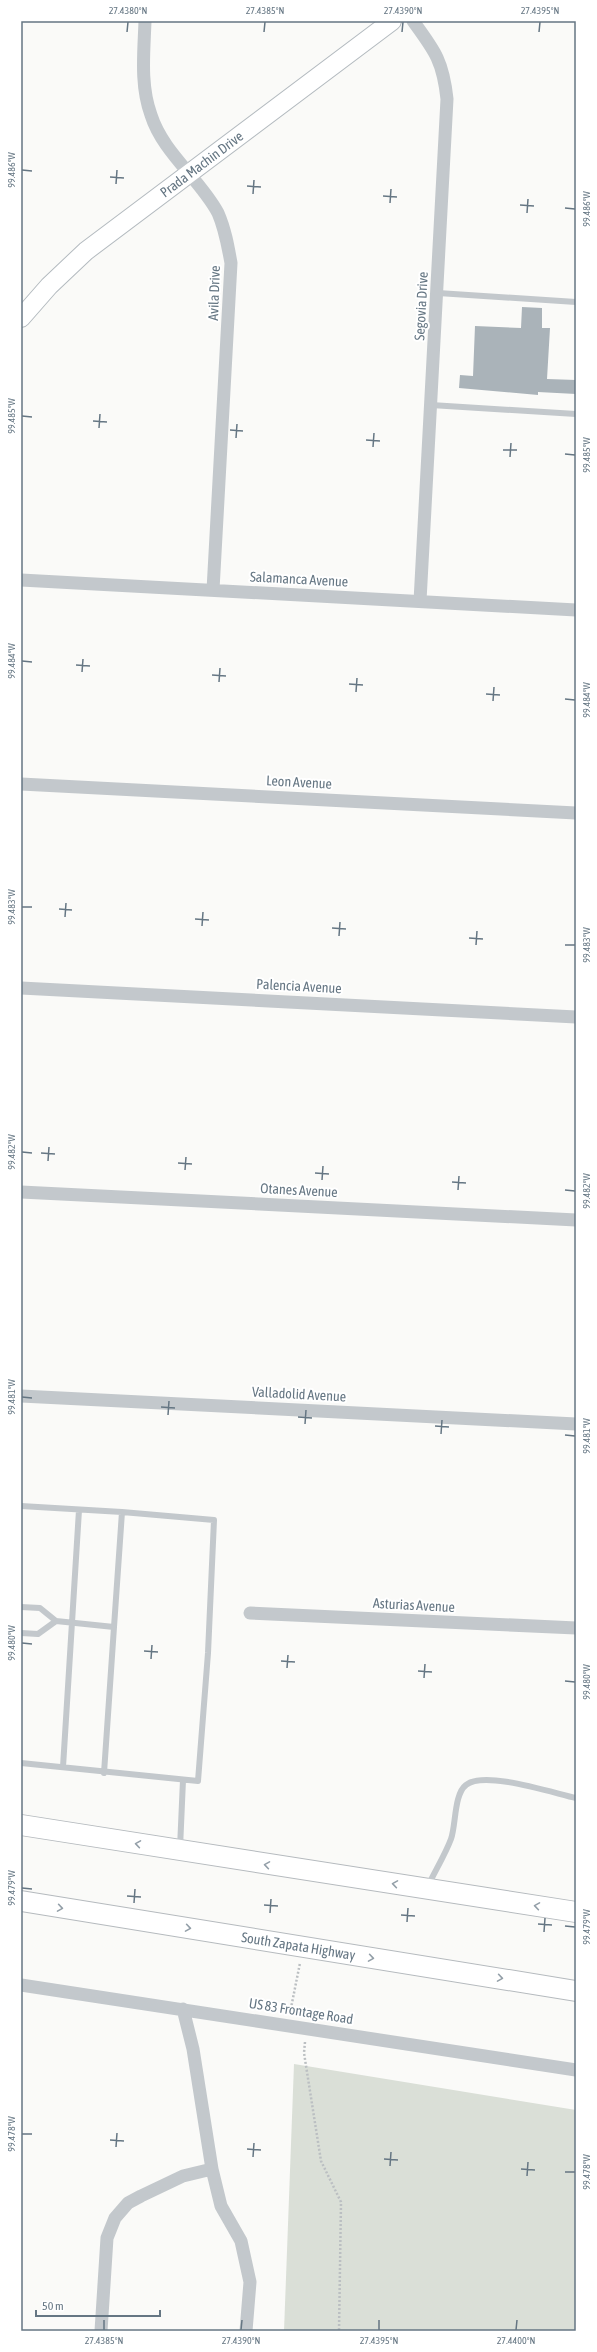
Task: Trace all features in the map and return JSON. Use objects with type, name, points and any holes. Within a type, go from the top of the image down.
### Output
[{"type":"main road","points":[[21,1825],[576,1912]]},
{"type":"main road","name":"South Zapata Highway","points":[[21,1901],[576,1991]]},
{"type":"street","name":"Avila Drive","points":[[145,21],[143,57],[145,93],[151,116],[160,136],[217,212],[227,238],[232,263],[213,590]]},
{"type":"street","name":"Prada Machin Drive","points":[[21,318],[49,286],[86,251],[392,21]]},
{"type":"street","name":"Segovia Drive","points":[[413,21],[434,50],[444,72],[447,99],[438,293],[420,601]]},
{"type":"street","name":"Salamanca Avenue","points":[[21,580],[576,610]]},
{"type":"street","name":"Leon Avenue","points":[[21,784],[576,813]]},
{"type":"street","name":"Palencia Avenue","points":[[21,988],[576,1017]]},
{"type":"street","name":"Otanes Avenue","points":[[21,1192],[576,1220]]},
{"type":"street","name":"Valladolid Avenue","points":[[21,1396],[576,1424]]},
{"type":"street","name":"Asturias Avenue","points":[[250,1613],[576,1628]]},
{"type":"street","name":"US 83 Frontage Road","points":[[21,1985],[576,2070]]},
{"type":"street","points":[[183,2009],[193,2049],[212,2168],[221,2206],[241,2241],[250,2282],[246,2331]]},
{"type":"street","points":[[101,2331],[107,2238],[115,2218],[128,2203],[141,2196],[183,2176],[212,2168]]},
{"type":"lane","points":[[438,293],[576,302]]},
{"type":"lane","points":[[431,406],[576,414]]},
{"type":"lane","points":[[21,1506],[122,1512],[214,1520],[208,1653],[198,1781],[104,1773],[21,1763]]},
{"type":"lane","points":[[63,1767],[79,1510]]},
{"type":"lane","points":[[104,1773],[122,1512]]},
{"type":"lane","points":[[21,1607],[40,1608],[56,1622],[114,1627]]},
{"type":"lane","points":[[21,1634],[38,1634],[56,1622]]},
{"type":"lane","points":[[426,1889],[451,1839],[460,1794],[466,1784],[484,1779],[507,1782],[576,1798]]},
{"type":"lane","points":[[180,1851],[183,1780]]},
{"type":"path","points":[[288,2025],[304,1947]]},
{"type":"path","points":[[308,2028],[304,2053],[322,2162],[341,2202],[339,2331]]},
{"type":"shaded area","points":[[294,2064],[576,2110],[576,2331],[284,2331]]},
{"type":"building","points":[[522,307],[542,308],[542,328],[550,328],[547,379],[576,380],[576,394],[538,392],[538,395],[459,388],[460,375],[473,376],[475,326],[521,328]]}]
